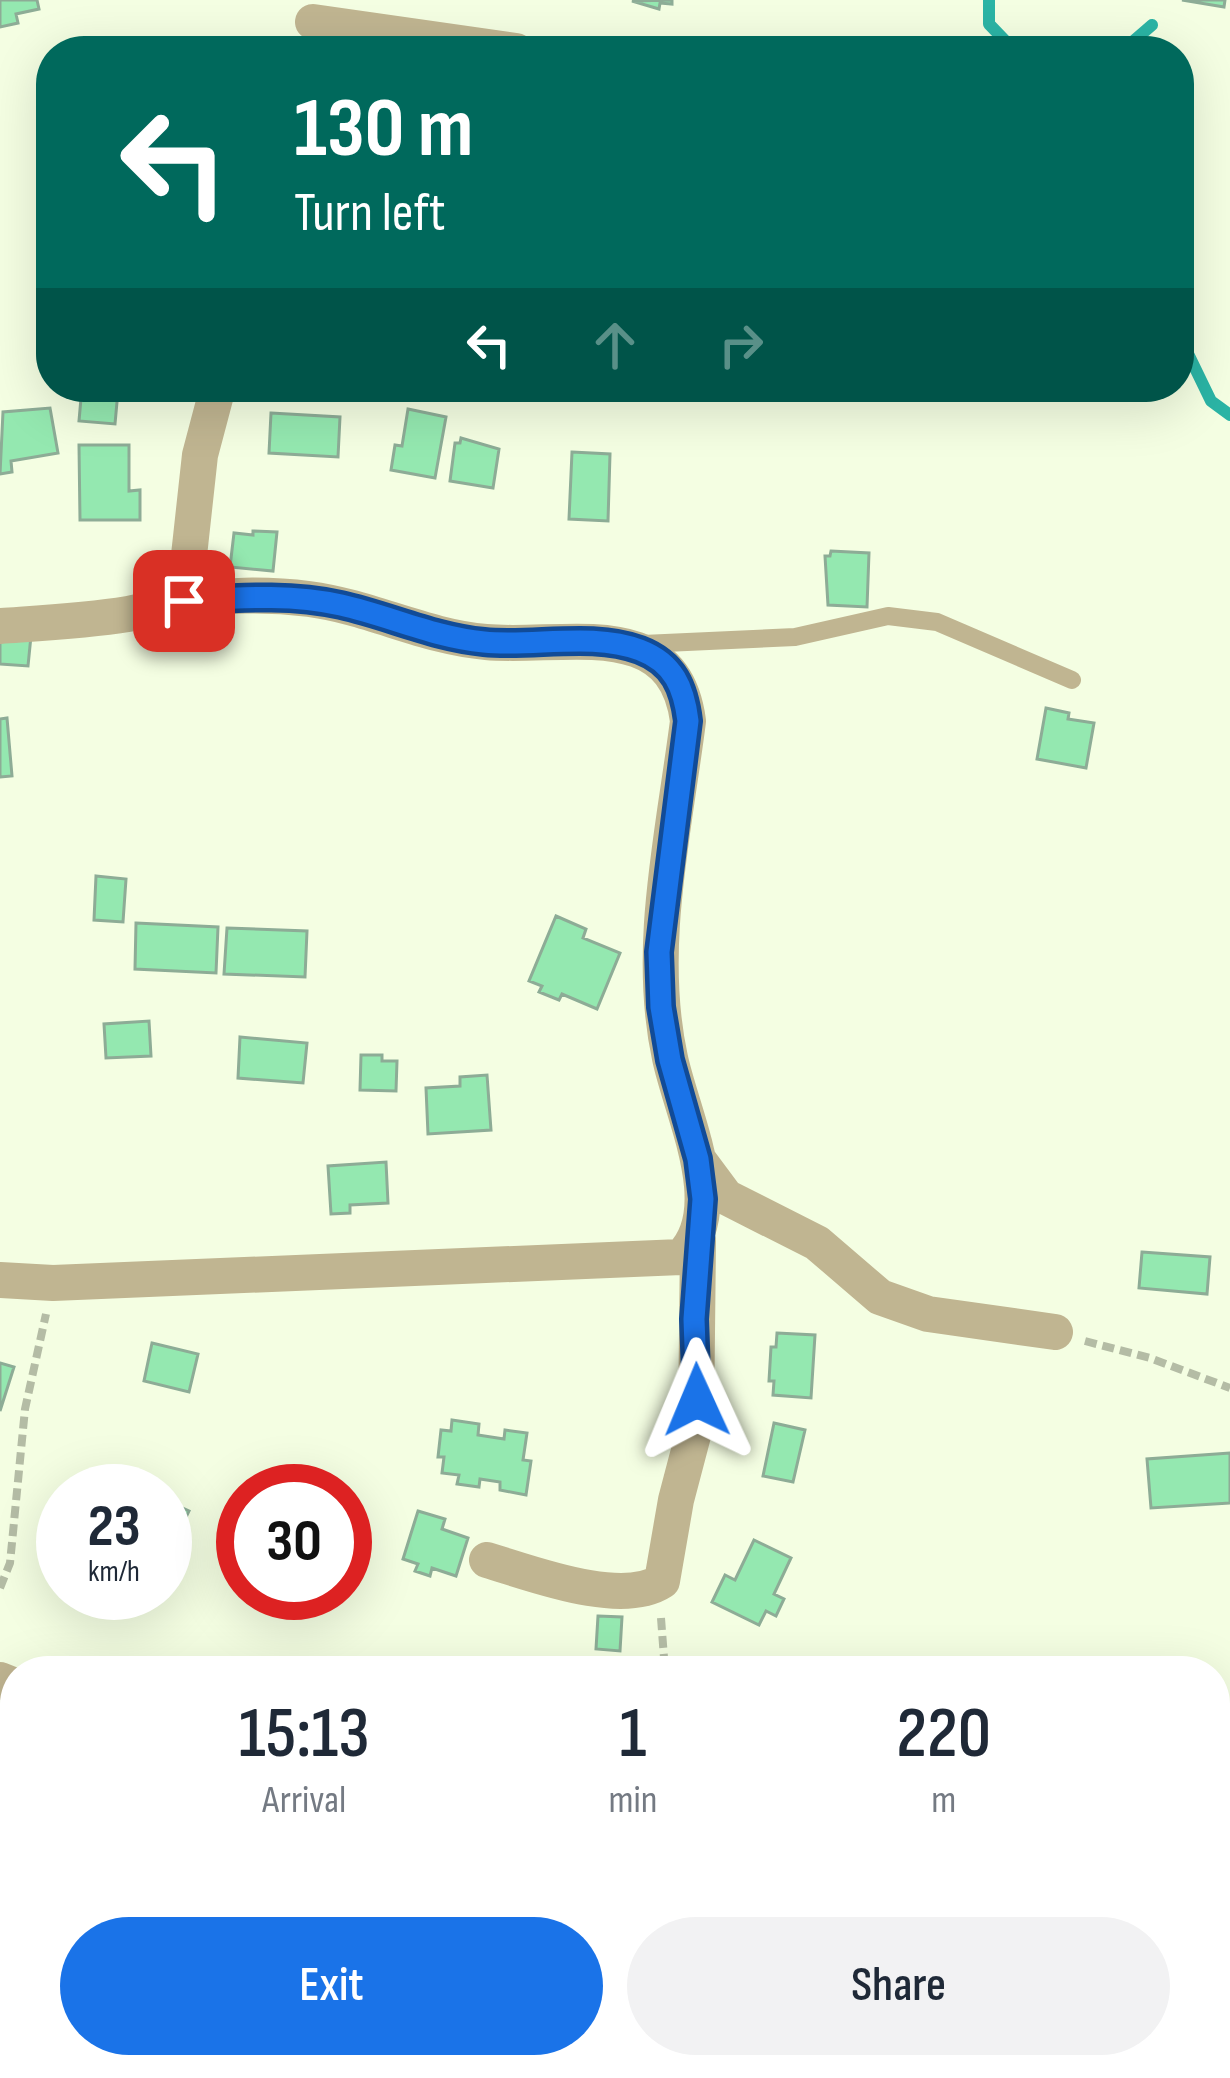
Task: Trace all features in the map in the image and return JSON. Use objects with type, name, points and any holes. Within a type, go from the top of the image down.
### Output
[{"type":"street","points":[[312,24],[403,36]]},
{"type":"street","points":[[184,601],[200,455],[214,402]]},
{"type":"street","points":[[0,626],[85,621],[184,601],[307,599],[344,605],[435,635],[487,642],[608,644],[640,650],[669,666],[684,690],[688,721],[659,952],[661,1007],[670,1060],[698,1159],[703,1199],[694,1319],[696,1424],[662,1581],[649,1590],[596,1588],[487,1560]]},
{"type":"street","points":[[698,1159],[726,1197],[817,1243],[880,1297],[928,1314],[1055,1332]]},
{"type":"street","points":[[0,1280],[53,1283],[656,1260],[681,1257],[698,1241]]},
{"type":"lane","points":[[608,644],[795,637],[888,616],[937,622],[1072,680]]},
{"type":"path","points":[[0,1588],[10,1563],[25,1409],[53,1283]]},
{"type":"path","points":[[1055,1332],[1150,1358],[1230,1388]]},
{"type":"path","points":[[662,1581],[662,1656]]},
{"type":"building","points":[[0,0],[37,0],[39,9],[16,14],[18,23],[0,27]]},
{"type":"building","points":[[672,0],[672,4],[660,3],[659,9],[632,1]]},
{"type":"building","points":[[1182,0],[1225,0],[1224,7]]},
{"type":"building","points":[[81,402],[117,402],[115,424],[79,421]]},
{"type":"building","points":[[50,408],[58,453],[11,461],[12,472],[0,474],[3,412]]},
{"type":"building","points":[[408,409],[446,417],[435,478],[391,470],[395,445],[402,446]]},
{"type":"building","points":[[271,413],[340,417],[338,457],[269,453]]},
{"type":"building","points":[[461,438],[499,449],[493,488],[450,481],[455,443]]},
{"type":"building","points":[[79,445],[129,445],[129,491],[140,490],[140,520],[80,520]]},
{"type":"building","points":[[572,452],[610,454],[608,521],[569,519]]},
{"type":"building","points":[[253,531],[277,532],[273,571],[230,567],[234,533],[253,535]]},
{"type":"building","points":[[831,551],[869,553],[867,607],[828,605],[825,556]]},
{"type":"building","points":[[0,633],[31,636],[28,666],[0,664]]},
{"type":"building","points":[[1046,708],[1069,713],[1068,719],[1094,723],[1086,768],[1037,759]]},
{"type":"building","points":[[7,718],[12,776],[0,777],[0,719]]},
{"type":"building","points":[[96,876],[126,879],[123,922],[94,920]]},
{"type":"building","points":[[556,916],[586,929],[583,938],[620,953],[597,1009],[562,994],[559,1000],[539,992],[542,986],[529,981]]},
{"type":"building","points":[[136,923],[218,927],[216,973],[135,969]]},
{"type":"building","points":[[227,928],[307,931],[305,977],[224,974]]},
{"type":"building","points":[[149,1021],[151,1056],[106,1058],[104,1024]]},
{"type":"building","points":[[240,1037],[307,1043],[303,1083],[238,1078]]},
{"type":"building","points":[[361,1055],[397,1061],[396,1091],[360,1090]]},
{"type":"building","points":[[487,1075],[491,1130],[428,1134],[426,1088],[460,1086],[460,1077]]},
{"type":"building","points":[[386,1162],[388,1203],[350,1205],[350,1213],[331,1214],[328,1166]]},
{"type":"building","points":[[1142,1252],[1210,1257],[1207,1294],[1139,1288]]},
{"type":"building","points":[[777,1333],[815,1335],[811,1398],[773,1395],[771,1347],[776,1347]]},
{"type":"building","points":[[152,1343],[198,1354],[189,1392],[144,1381]]},
{"type":"building","points":[[0,1363],[14,1367],[0,1411]]},
{"type":"building","points":[[452,1420],[479,1424],[478,1435],[504,1439],[505,1430],[527,1433],[523,1460],[531,1461],[526,1495],[500,1490],[500,1482],[480,1479],[479,1487],[457,1484],[459,1475],[442,1473],[444,1457],[438,1457],[441,1430],[451,1431]]},
{"type":"building","points":[[774,1423],[805,1430],[793,1482],[763,1476]]},
{"type":"building","points":[[1230,1453],[1230,1503],[1151,1508],[1147,1459]]},
{"type":"building","points":[[418,1511],[445,1519],[442,1529],[468,1538],[456,1576],[432,1568],[430,1576],[415,1571],[418,1564],[403,1559]]},
{"type":"building","points":[[754,1540],[791,1558],[774,1594],[784,1599],[776,1616],[766,1611],[759,1625],[712,1602],[725,1575],[735,1580]]},
{"type":"building","points":[[598,1616],[622,1617],[620,1651],[596,1649]]},
{"type":"waterway","points":[[989,0],[989,24],[1001,36]]},
{"type":"waterway","points":[[1139,36],[1152,25]]},
{"type":"waterway","points":[[1194,366],[1211,401],[1230,415]]},
{"type":"route","points":[[184,601],[307,599],[344,605],[435,635],[487,642],[608,644],[640,650],[669,666],[684,690],[688,721],[659,952],[661,1007],[670,1060],[698,1159],[703,1199],[694,1319],[697,1400]]}]
